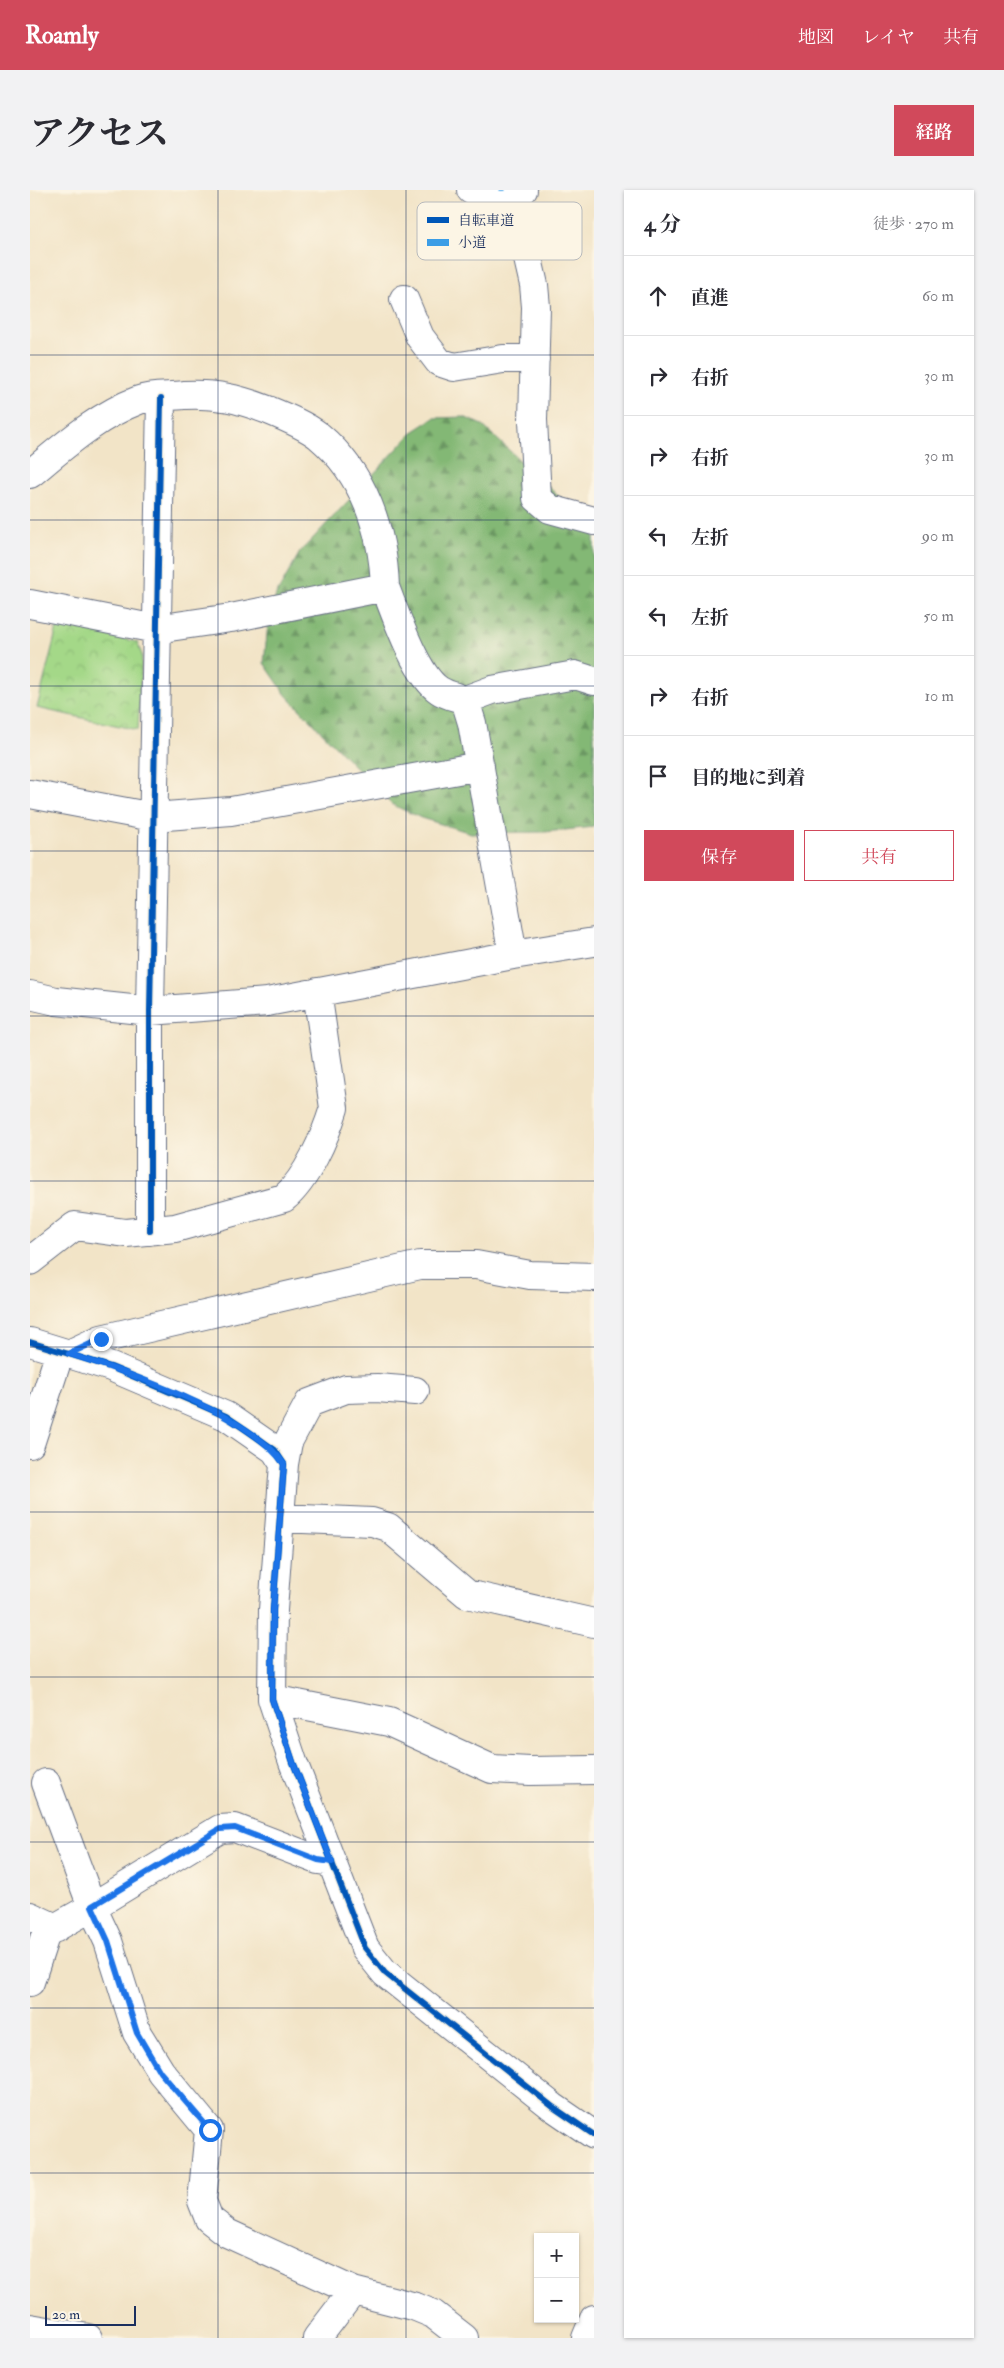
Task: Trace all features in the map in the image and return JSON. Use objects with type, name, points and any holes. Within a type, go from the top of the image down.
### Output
[{"type":"street","points":[[471,190],[515,190]]},
{"type":"street","points":[[528,260],[534,286],[536,308],[533,420],[537,498],[550,509],[594,521]]},
{"type":"street","points":[[404,299],[420,337],[439,362],[454,367],[503,359],[535,359]]},
{"type":"street","points":[[30,474],[86,428],[140,399],[202,394],[238,398],[281,416],[318,435],[348,465],[368,502],[384,559],[385,587],[404,635],[420,668],[439,690],[465,700],[492,690],[575,674],[594,681]]},
{"type":"street","points":[[150,1231],[150,1012],[161,398]]},
{"type":"street","points":[[30,604],[156,628],[231,618],[385,587]]},
{"type":"street","points":[[465,700],[472,723],[513,955]]},
{"type":"street","points":[[30,794],[153,817],[231,812],[480,766]]},
{"type":"street","points":[[30,995],[150,1012],[267,1002],[513,955],[594,942]]},
{"type":"street","points":[[30,1262],[75,1226],[126,1233],[175,1228],[284,1198],[297,1187],[329,1124],[334,1108],[317,992]]},
{"type":"street","points":[[45,1351],[420,1265],[476,1264],[530,1276],[594,1277]]},
{"type":"street","points":[[30,1444],[45,1351]]},
{"type":"street","points":[[45,1351],[111,1367],[226,1416],[275,1450],[284,1464]]},
{"type":"street","points":[[415,1391],[377,1388],[346,1389],[309,1403],[288,1442],[284,1464],[273,1610],[272,1699],[293,1762],[366,1948],[385,1973],[553,2107],[594,2135]]},
{"type":"street","points":[[280,1518],[372,1522],[388,1527],[467,1594],[594,1623]]},
{"type":"street","points":[[272,1699],[389,1722],[492,1769],[530,1771],[594,1770]]},
{"type":"street","points":[[46,1783],[92,1906],[108,1941],[137,2033],[160,2072],[210,2130],[202,2201],[209,2219],[227,2232],[353,2291],[416,2307],[433,2314],[464,2338]]},
{"type":"street","points":[[30,1982],[46,1933],[220,1829],[235,1828],[318,1860],[332,1862]]},
{"type":"street","points":[[30,1916],[56,1928]]},
{"type":"street","points":[[317,2338],[353,2291]]},
{"type":"street","points":[[586,2338],[594,2319]]},
{"type":"street","points":[[30,2328],[88,2338]]},
{"type":"green space","points":[[464,417],[482,425],[594,529],[594,827],[545,832],[471,833],[421,818],[391,804],[286,695],[264,663],[268,623],[276,595],[300,552],[414,431],[434,418]]},
{"type":"green space","points":[[58,624],[137,642],[142,655],[138,730],[37,708]]},
{"type":"cycle path","points":[[150,1231],[150,1011],[161,398]]},
{"type":"cycle path","points":[[30,1342],[111,1367],[226,1416],[275,1450],[284,1464],[273,1610],[272,1699],[293,1762],[365,1948],[385,1973],[553,2107],[594,2135]]},
{"type":"route","points":[[101,1339],[69,1354],[111,1367],[226,1416],[275,1450],[284,1464],[273,1610],[272,1699],[293,1762],[332,1862],[318,1860],[235,1828],[220,1829],[92,1906],[108,1941],[137,2033],[160,2072],[210,2130]]}]
